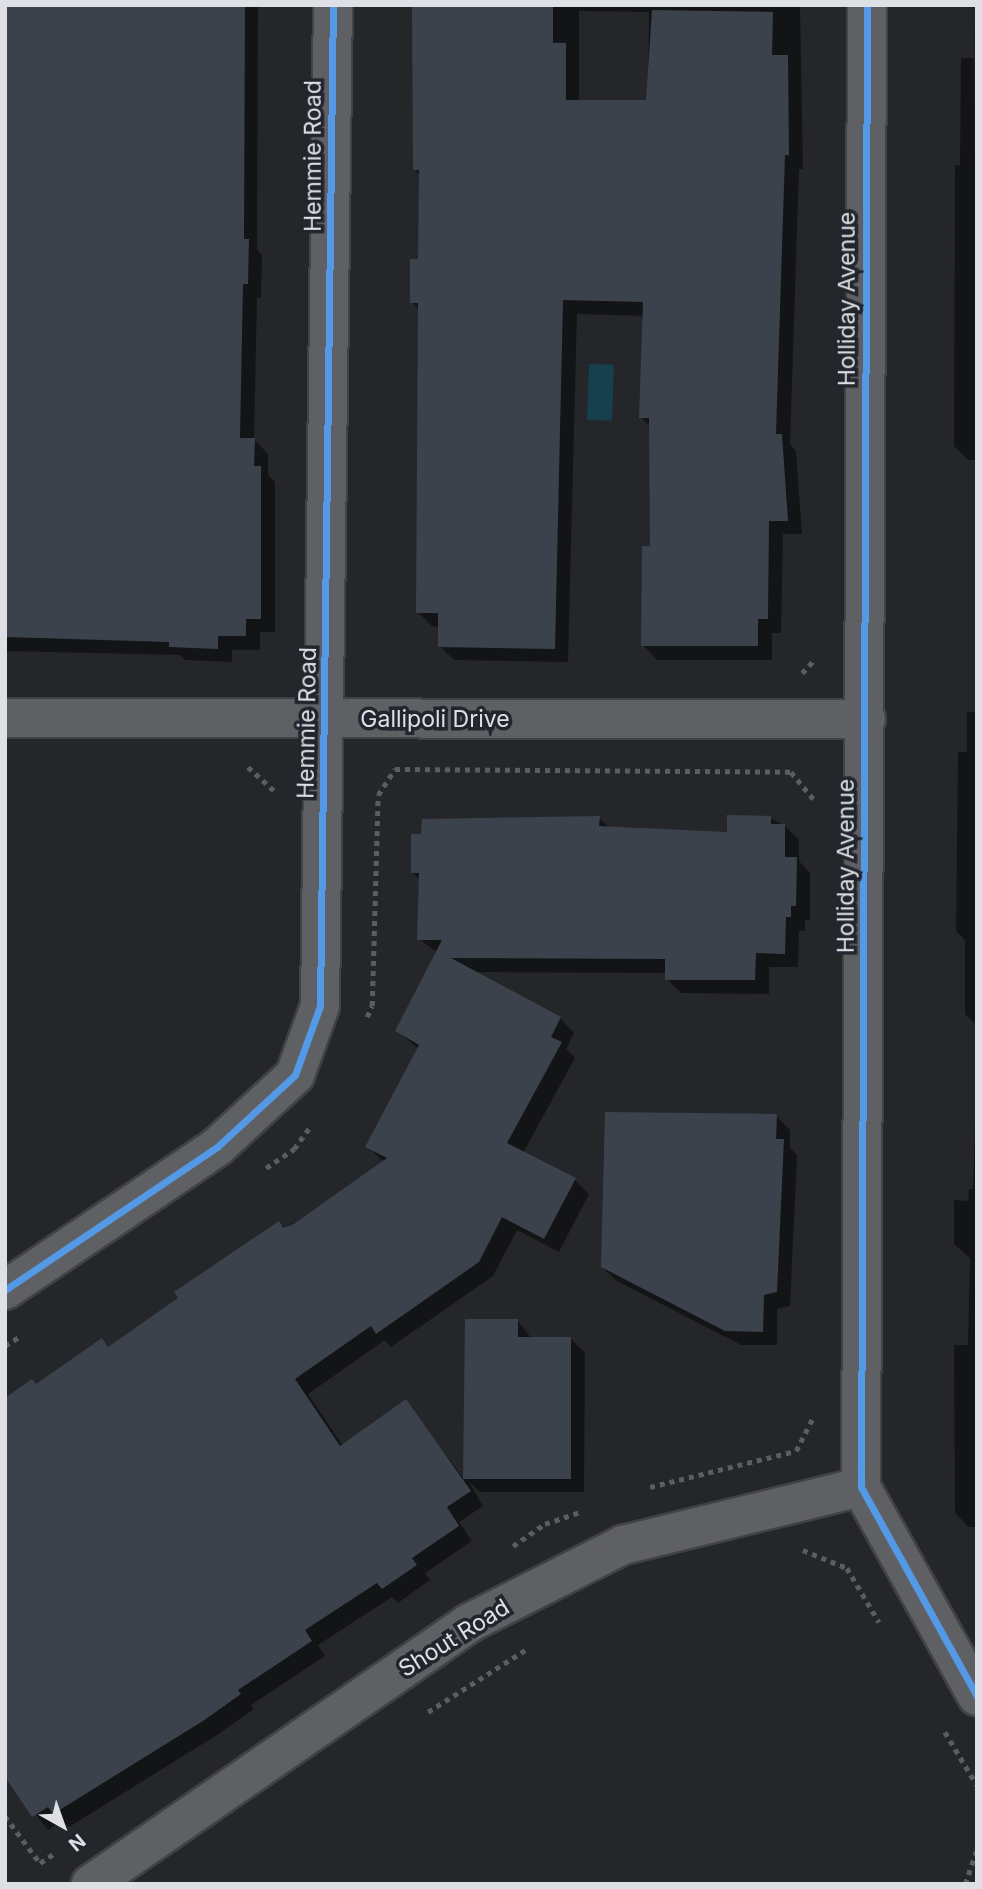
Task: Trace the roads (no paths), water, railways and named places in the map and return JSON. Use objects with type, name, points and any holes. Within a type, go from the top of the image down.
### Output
[{"type":"street","name":"Hemmie Road","points":[[5,1290],[217,1147],[295,1075],[320,1006],[327,718],[333,5]]},
{"type":"street","name":"Holliday Avenue","points":[[867,5],[861,1487],[977,1696]]},
{"type":"street","name":"Gallipoli Drive","points":[[5,718],[866,719]]},
{"type":"street","name":"Shout Road","points":[[92,1884],[469,1623],[623,1545],[861,1487]]},
{"type":"water","points":[[589,364],[614,365],[612,421],[587,420]]}]
